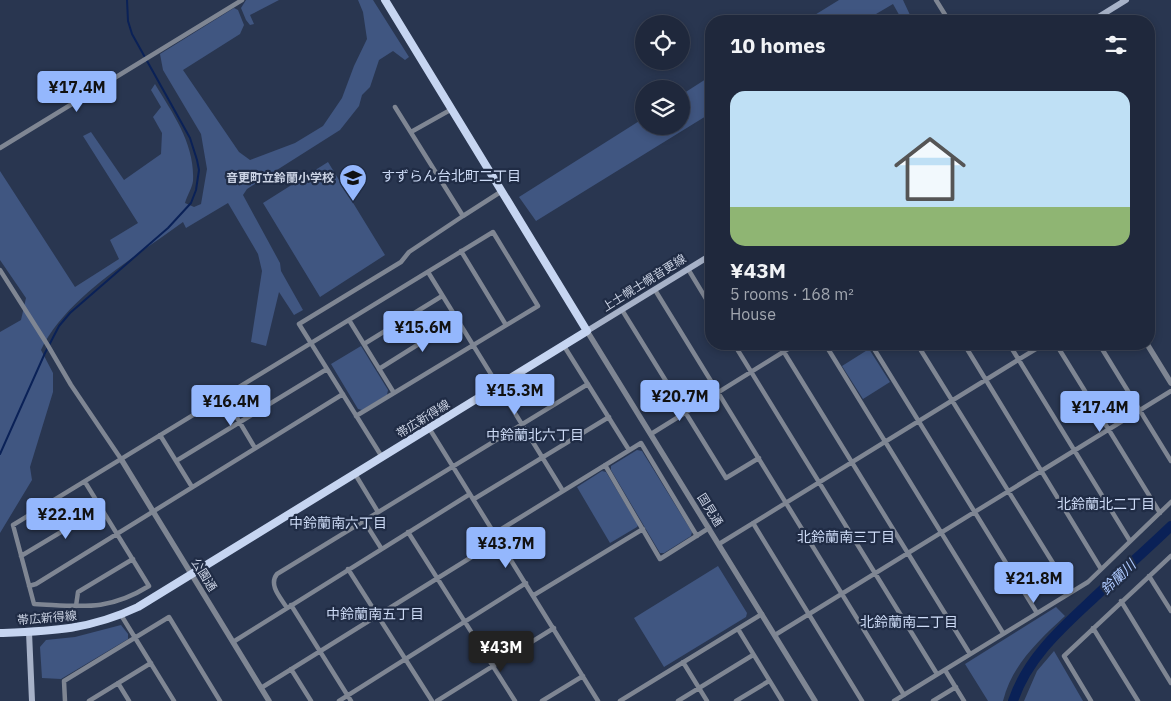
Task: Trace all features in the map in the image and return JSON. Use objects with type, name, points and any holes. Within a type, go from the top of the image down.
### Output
[{"type":"main road","points":[[385,0],[587,331]]},
{"type":"main road","points":[[1102,15],[1126,0]]},
{"type":"main road","name":"上士幌士幌音更線","points":[[587,331],[705,259]]},
{"type":"main road","name":"帯広新得線","points":[[0,633],[56,631],[91,625],[138,607],[587,331]]},
{"type":"main road","points":[[28,632],[32,701]]},
{"type":"street","points":[[0,148],[242,0]]},
{"type":"street","points":[[936,0],[945,15]]},
{"type":"street","points":[[395,107],[463,216]]},
{"type":"street","points":[[412,132],[452,109]]},
{"type":"street","points":[[382,457],[299,324],[401,262],[409,252],[502,191]]},
{"type":"street","points":[[85,482],[149,586],[115,603],[93,606],[34,604],[13,525],[493,232],[538,306],[356,416]]},
{"type":"street","points":[[461,251],[506,325]]},
{"type":"street","points":[[688,269],[705,297]]},
{"type":"street","points":[[0,270],[52,351],[71,385],[121,459]]},
{"type":"street","points":[[428,272],[563,491]]},
{"type":"street","points":[[655,290],[904,695]]},
{"type":"street","points":[[364,344],[442,296]]},
{"type":"street","points":[[622,310],[726,478],[759,458]]},
{"type":"street","points":[[349,320],[394,393]]},
{"type":"street","points":[[379,369],[457,320]]},
{"type":"street","name":"国見通","points":[[587,331],[815,701]]},
{"type":"street","points":[[564,346],[629,450]]},
{"type":"street","points":[[738,350],[937,674]]},
{"type":"street","points":[[829,350],[1003,633]]},
{"type":"street","points":[[875,350],[1037,613]]},
{"type":"street","points":[[921,350],[1071,592]]},
{"type":"street","points":[[968,350],[1101,568]]},
{"type":"street","points":[[1014,350],[1130,541]]},
{"type":"street","points":[[719,544],[1034,350]]},
{"type":"street","points":[[1060,350],[1160,513]]},
{"type":"street","points":[[1103,350],[1171,461]]},
{"type":"street","points":[[1151,350],[1171,383]]},
{"type":"street","points":[[651,434],[784,351],[970,654]]},
{"type":"street","points":[[176,461],[327,369]]},
{"type":"street","points":[[351,701],[273,584],[273,578],[588,384]]},
{"type":"street","points":[[775,635],[1171,391]]},
{"type":"street","points":[[29,586],[36,584],[343,394]]},
{"type":"street","points":[[224,396],[256,448]]},
{"type":"street","points":[[474,500],[608,417]]},
{"type":"street","points":[[429,428],[598,701]]},
{"type":"street","points":[[160,435],[192,487]]},
{"type":"street","points":[[495,533],[641,443],[697,536]]},
{"type":"street","name":"公園通","points":[[121,459],[269,701]]},
{"type":"street","points":[[605,466],[660,559],[709,528]]},
{"type":"street","points":[[355,474],[378,512]]},
{"type":"street","points":[[233,642],[470,494]]},
{"type":"street","points":[[894,701],[1088,582],[1171,502]]},
{"type":"street","points":[[21,556],[101,508]]},
{"type":"street","points":[[364,521],[381,548]]},
{"type":"street","points":[[753,523],[862,701]]},
{"type":"street","points":[[534,595],[643,529]]},
{"type":"street","points":[[408,532],[515,701]]},
{"type":"street","points":[[261,688],[499,540]]},
{"type":"street","points":[[1091,701],[1064,656],[1171,556]]},
{"type":"street","points":[[76,606],[78,592],[133,559]]},
{"type":"street","points":[[348,569],[432,701]]},
{"type":"street","points":[[1149,576],[1171,611]]},
{"type":"street","points":[[338,701],[526,583]]},
{"type":"street","points":[[1121,602],[1171,683]]},
{"type":"street","points":[[622,700],[762,614]]},
{"type":"street","points":[[121,615],[174,701]]},
{"type":"street","points":[[65,701],[64,682],[169,617],[220,701]]},
{"type":"street","points":[[437,701],[554,628]]},
{"type":"street","points":[[1093,628],[1138,701]]},
{"type":"street","points":[[738,629],[782,701]]},
{"type":"street","points":[[678,701],[753,655]]},
{"type":"street","points":[[683,662],[707,701]]},
{"type":"street","points":[[89,701],[151,663]]},
{"type":"street","points":[[291,670],[311,701]]},
{"type":"street","points":[[945,670],[964,701]]},
{"type":"street","points":[[542,701],[583,676]]},
{"type":"street","points":[[736,701],[769,681]]},
{"type":"street","points":[[118,683],[129,701]]},
{"type":"street","points":[[933,701],[956,687]]},
{"type":"shaded area","points":[[246,0],[279,0],[250,15],[254,24],[250,25],[241,8]]},
{"type":"shaded area","points":[[358,0],[373,0],[409,57],[405,60],[393,51],[379,60],[370,87],[362,95],[359,106],[340,130],[247,189],[243,195],[303,310],[294,315],[279,292],[266,346],[251,342],[262,271],[258,254],[228,203],[186,228],[183,222],[124,263],[67,312],[52,331],[41,350],[53,373],[53,392],[30,467],[32,480],[0,533],[0,332],[21,320],[26,298],[0,260],[0,171],[75,287],[119,259],[110,240],[138,223],[83,136],[91,132],[124,180],[161,154],[162,133],[153,117],[161,107],[151,90],[155,84],[187,142],[193,167],[193,181],[185,203],[194,207],[201,204],[207,169],[201,134],[163,70],[160,54],[234,8],[238,10],[244,25],[240,34],[183,70],[239,152],[250,160],[295,143],[323,126],[342,98],[367,39],[363,12]]},
{"type":"shaded area","points":[[839,0],[903,0],[910,15],[899,15],[893,4],[876,15],[815,15]]},
{"type":"shaded area","points":[[705,80],[705,117],[690,126],[690,89]]},
{"type":"shaded area","points":[[635,124],[635,135],[675,135],[536,221],[519,197]]},
{"type":"shaded area","points":[[328,162],[385,255],[320,297],[263,203]]},
{"type":"shaded area","points":[[361,346],[388,390],[387,395],[362,410],[358,409],[331,364]]},
{"type":"shaded area","points":[[870,350],[890,382],[863,399],[842,366]]},
{"type":"shaded area","points":[[637,450],[642,451],[692,532],[691,536],[664,553],[660,553],[611,470],[611,466]]},
{"type":"shaded area","points":[[602,471],[606,472],[638,525],[610,543],[577,487]]},
{"type":"shaded area","points":[[718,566],[747,613],[746,617],[664,667],[634,618]]},
{"type":"shaded area","points":[[1056,607],[1065,616],[1027,654],[1013,676],[1003,701],[988,701],[965,664]]},
{"type":"shaded area","points":[[121,625],[128,634],[128,639],[61,679],[42,678],[40,647],[46,640],[75,637]]},
{"type":"shaded area","points":[[1054,651],[1083,701],[1024,701],[1037,671]]},
{"type":"waterway","points":[[0,454],[59,326],[70,313],[168,228],[191,203],[196,190],[199,170],[190,138],[132,34],[128,21],[127,0]]},
{"type":"waterway","name":"鈴蘭川","points":[[1013,701],[1028,670],[1048,643],[1072,618],[1171,526]]},
{"type":"place","name":"音更町立鈴蘭小学校","points":[[353,202]]},
{"type":"district","name":"すずらん台北町二丁目","points":[[451,176]]},
{"type":"district","name":"中鈴蘭北六丁目","points":[[535,435]]},
{"type":"district","name":"北鈴蘭北二丁目","points":[[1106,504]]},
{"type":"district","name":"中鈴蘭南六丁目","points":[[338,523]]},
{"type":"district","name":"北鈴蘭南三丁目","points":[[846,537]]},
{"type":"district","name":"中鈴蘭南五丁目","points":[[375,614]]},
{"type":"district","name":"北鈴蘭南二丁目","points":[[909,622]]}]
